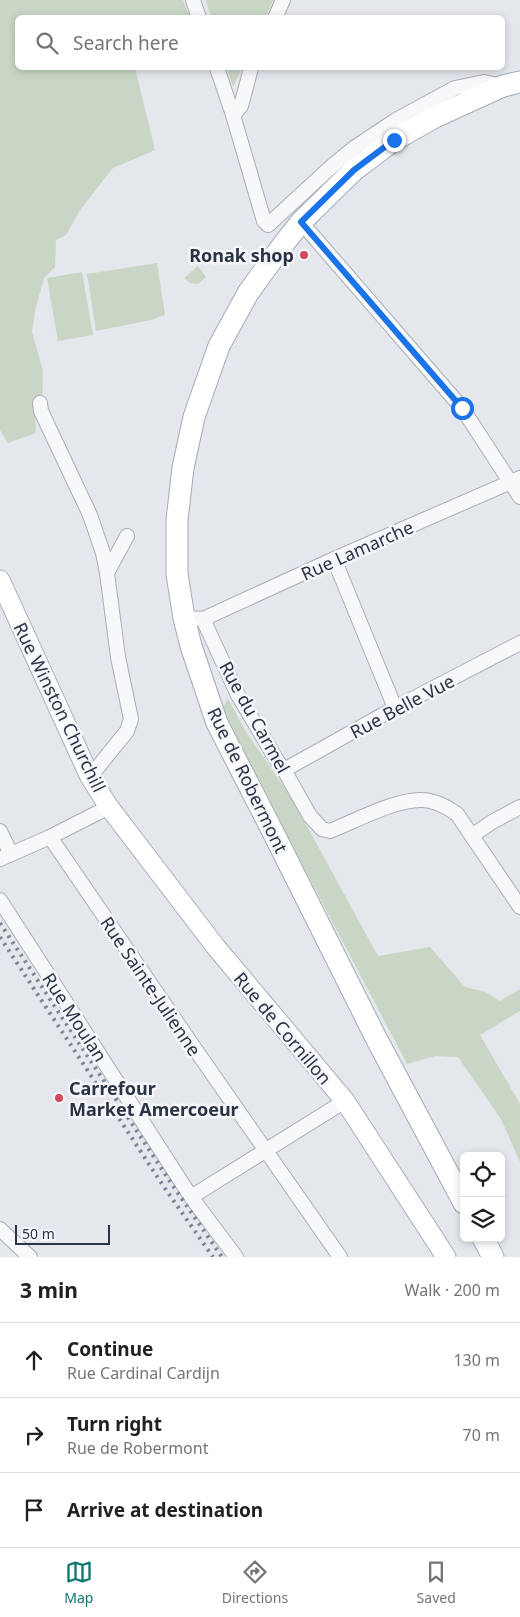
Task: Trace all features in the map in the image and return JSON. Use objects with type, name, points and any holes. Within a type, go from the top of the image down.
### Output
[{"type":"main road","name":"Rue de Robermont","points":[[461,1197],[376,1038],[217,723],[191,646],[193,618],[177,574],[178,495],[194,417],[219,346],[248,293],[301,222],[354,170],[394,140],[435,117],[512,84]]},
{"type":"main road","name":"Rue Winston Churchill","points":[[0,580],[90,777],[109,807]]},
{"type":"main road","name":"Rue de Cornillon","points":[[109,807],[215,946],[345,1101],[446,1257]]},
{"type":"main road","points":[[485,1242],[493,1257]]},
{"type":"street","points":[[193,0],[198,15]]},
{"type":"street","points":[[276,15],[283,0]]},
{"type":"street","points":[[218,70],[264,221],[268,225],[330,167],[354,148],[396,120],[455,88],[484,82],[512,84]]},
{"type":"street","points":[[233,115],[241,106],[250,70]]},
{"type":"street","points":[[301,222],[462,408],[516,480],[520,497]]},
{"type":"street","points":[[40,404],[41,411],[90,515],[102,553],[107,573],[118,657],[131,718],[127,731],[90,777]]},
{"type":"street","name":"Rue Lamarche","points":[[193,618],[516,480]]},
{"type":"street","points":[[107,573],[128,536]]},
{"type":"street","points":[[334,559],[395,708]]},
{"type":"street","name":"Rue du Carmel","points":[[193,618],[310,816],[322,829],[330,830],[394,805],[423,799],[449,808],[457,814],[473,835]]},
{"type":"street","name":"Rue Belle Vue","points":[[284,770],[395,708],[520,643]]},
{"type":"street","points":[[0,831],[6,857],[109,807]]},
{"type":"street","points":[[520,807],[473,835],[520,907]]},
{"type":"street","name":"Rue Sainte-Julienne","points":[[50,837],[340,1257]]},
{"type":"street","name":"Rue Moulan","points":[[0,900],[191,1197],[236,1257]]},
{"type":"street","points":[[191,1197],[265,1149],[345,1101]]},
{"type":"street","points":[[0,1229],[30,1257]]},
{"type":"green space","points":[[0,0],[183,0],[189,15],[15,15],[15,70],[135,70],[155,150],[113,168],[80,210],[66,235],[56,240],[55,267],[44,278],[35,311],[32,332],[43,371],[42,397],[35,416],[36,433],[8,443],[0,430]]},
{"type":"green space","points":[[206,0],[274,0],[266,15],[210,15]]},
{"type":"green space","points":[[228,70],[241,70],[233,87]]},
{"type":"green space","points":[[157,263],[165,315],[151,320],[96,331],[87,274]]},
{"type":"green space","points":[[198,266],[206,277],[198,284],[190,283],[184,278]]},
{"type":"green space","points":[[82,272],[93,335],[58,341],[47,278]]},
{"type":"green space","points":[[228,699],[246,732],[291,797],[378,956],[430,947],[465,987],[486,992],[500,1001],[520,989],[520,1011],[480,1035],[520,1104],[520,1162],[501,1119],[458,1057],[435,1056],[407,1064],[221,710]]},
{"type":"railway","points":[[0,923],[171,1183],[222,1257]]},
{"type":"railway","points":[[0,937],[164,1187],[213,1257]]},
{"type":"place","name":"Ronak shop","points":[[304,255]]},
{"type":"place","name":"Carrefour Market Amercoeur","points":[[59,1098]]},
{"type":"route","points":[[394,140],[354,170],[301,222],[462,408]]}]
